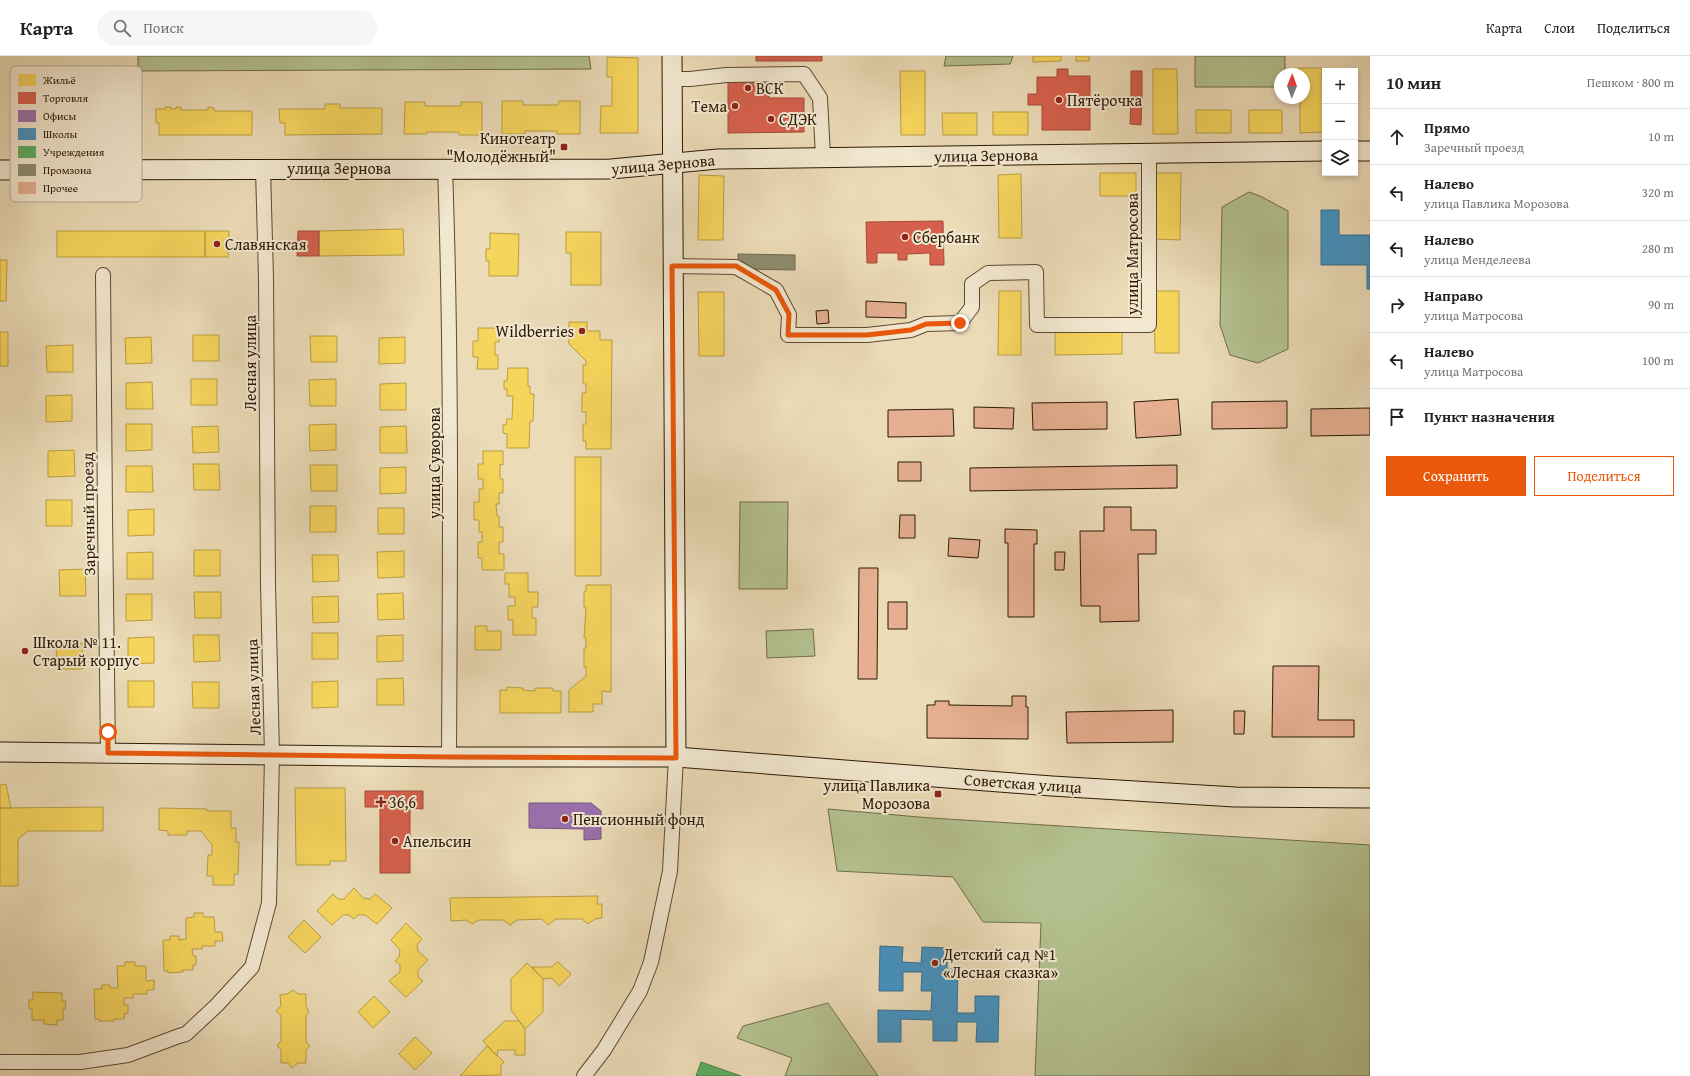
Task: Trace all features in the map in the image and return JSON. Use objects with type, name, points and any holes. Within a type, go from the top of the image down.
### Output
[{"type":"street","points":[[584,1076],[604,1050],[640,991],[651,962],[670,871],[676,758],[672,56]]},
{"type":"street","points":[[672,79],[690,79],[726,75],[804,74],[820,98],[823,157]]},
{"type":"street","name":"улица Зернова","points":[[142,169],[611,168],[718,159],[1322,151]]},
{"type":"street","points":[[1358,151],[1370,151]]},
{"type":"street","name":"улица Матросова","points":[[672,266],[736,266],[776,290],[789,314],[788,335],[867,335],[911,330],[926,324],[960,323],[972,307],[972,284],[988,273],[1036,272],[1037,325],[1149,325],[1149,154]]},
{"type":"street","name":"улица Суворова","points":[[445,168],[449,277],[451,458],[449,757]]},
{"type":"street","name":"Лесная улица","points":[[0,1062],[80,1062],[128,1055],[186,1034],[217,1005],[252,967],[269,903],[272,755],[268,585],[266,278],[263,169]]},
{"type":"street","name":"улица Зернова","points":[[0,170],[10,170]]},
{"type":"street","name":"Заречный проезд","points":[[103,275],[108,753]]},
{"type":"street","points":[[0,752],[676,758]]},
{"type":"street","name":"Советская улица","points":[[676,758],[1012,783],[1235,797],[1370,798]]},
{"type":"green space","points":[[138,56],[589,56],[591,69],[142,71],[142,66],[138,66]]},
{"type":"green space","points":[[946,56],[1013,56],[1010,64],[944,66]]},
{"type":"green space","points":[[1195,56],[1285,56],[1285,68],[1274,68],[1274,87],[1195,87]]},
{"type":"green space","points":[[1249,192],[1260,196],[1288,211],[1288,349],[1258,363],[1230,355],[1220,325],[1222,207]]},
{"type":"green space","points":[[740,502],[788,502],[787,589],[739,589]]},
{"type":"green space","points":[[813,629],[815,656],[767,658],[766,631]]},
{"type":"green space","points":[[828,809],[930,818],[1370,845],[1370,1076],[1035,1076],[1041,923],[983,922],[953,877],[837,871]]},
{"type":"green space","points":[[828,1003],[878,1076],[785,1076],[792,1058],[737,1038],[743,1026]]},
{"type":"building: Жильё","points":[[1033,56],[1061,56],[1061,61],[1033,62]]},
{"type":"building: Жильё","points":[[1076,56],[1089,56],[1089,61],[1076,61]]},
{"type":"building: Жильё","points":[[607,57],[638,58],[638,133],[600,133],[601,106],[612,106],[612,77],[607,77]]},
{"type":"building: Жильё","points":[[1310,68],[1322,68],[1322,132],[1300,133],[1300,104],[1310,104]]},
{"type":"building: Жильё","points":[[1153,69],[1177,69],[1178,134],[1153,134]]},
{"type":"building: Жильё","points":[[900,71],[925,71],[925,135],[901,135]]},
{"type":"building: Жильё","points":[[502,101],[523,101],[523,105],[558,105],[559,101],[580,101],[580,134],[557,134],[557,131],[525,131],[525,134],[502,134]]},
{"type":"building: Жильё","points":[[405,102],[425,102],[425,106],[461,106],[461,102],[482,102],[482,135],[459,135],[459,132],[404,134]]},
{"type":"building: Жильё","points":[[325,104],[340,104],[340,108],[382,108],[382,134],[285,135],[285,123],[280,123],[279,109],[325,109]]},
{"type":"building: Жильё","points":[[165,107],[176,109],[176,107],[181,107],[181,110],[208,110],[208,107],[214,108],[214,111],[252,111],[252,135],[159,135],[159,123],[156,123],[156,109],[165,109]]},
{"type":"building: Жильё","points":[[1196,110],[1231,110],[1231,133],[1196,133]]},
{"type":"building: Жильё","points":[[1249,110],[1282,110],[1282,133],[1249,133]]},
{"type":"building: Жильё","points":[[993,112],[1028,112],[1028,135],[993,135]]},
{"type":"building: Жильё","points":[[942,113],[977,113],[977,135],[943,135]]},
{"type":"building: Жильё","points":[[1100,173],[1136,173],[1136,196],[1100,196]]},
{"type":"building: Жильё","points":[[1156,173],[1181,173],[1180,240],[1155,239]]},
{"type":"building: Жильё","points":[[1021,174],[1022,238],[999,238],[998,175]]},
{"type":"building: Жильё","points":[[699,175],[724,176],[723,240],[698,240]]},
{"type":"building: Жильё","points":[[403,229],[404,255],[319,256],[319,231]]},
{"type":"building: Жильё","points":[[57,231],[205,231],[205,257],[57,257]]},
{"type":"building: Жильё","name":"Славянская","points":[[205,231],[229,231],[228,257],[205,257]]},
{"type":"building: Жильё","points":[[566,232],[601,232],[601,285],[571,285],[571,253],[566,253]]},
{"type":"building: Жильё","points":[[490,233],[519,234],[518,276],[489,276],[489,261],[486,261],[486,249],[490,249]]},
{"type":"building: Жильё","points":[[0,260],[7,260],[6,301],[0,301]]},
{"type":"building: Жильё","points":[[999,291],[1021,291],[1021,355],[998,355]]},
{"type":"building: Жильё","points":[[1154,291],[1179,291],[1179,353],[1155,353]]},
{"type":"building: Жильё","points":[[698,292],[724,292],[724,356],[699,356]]},
{"type":"building: Жильё","points":[[569,322],[587,322],[587,331],[600,331],[600,340],[612,340],[611,449],[586,449],[586,441],[583,441],[583,424],[586,424],[586,412],[582,412],[582,393],[586,393],[586,384],[583,384],[583,365],[586,365],[586,361],[569,344]]},
{"type":"building: Жильё","points":[[478,328],[499,328],[499,342],[495,342],[495,355],[498,355],[498,369],[477,369],[478,357],[473,357],[473,341],[478,341]]},
{"type":"building: Жильё","points":[[0,332],[8,332],[8,366],[0,366]]},
{"type":"building: Жильё","points":[[1055,332],[1122,332],[1122,354],[1055,355]]},
{"type":"building: Жильё","points":[[193,335],[219,335],[219,361],[193,361]]},
{"type":"building: Жильё","points":[[310,336],[337,336],[337,362],[311,362]]},
{"type":"building: Жильё","points":[[151,337],[152,363],[126,364],[125,338]]},
{"type":"building: Жильё","points":[[405,337],[405,363],[379,364],[379,338]]},
{"type":"building: Жильё","points":[[73,345],[73,372],[47,372],[46,346]]},
{"type":"building: Жильё","points":[[508,368],[528,368],[528,386],[530,386],[530,394],[534,394],[533,421],[530,421],[529,448],[507,448],[507,434],[503,433],[503,425],[506,425],[507,419],[512,419],[513,396],[507,396],[507,389],[504,389],[504,381],[507,381]]},
{"type":"building: Жильё","points":[[191,379],[217,379],[217,405],[191,405]]},
{"type":"building: Жильё","points":[[336,379],[336,406],[310,406],[309,380]]},
{"type":"building: Жильё","points":[[152,382],[153,409],[126,409],[126,383]]},
{"type":"building: Жильё","points":[[406,383],[406,410],[380,410],[380,384]]},
{"type":"building: Жильё","points":[[72,395],[72,421],[46,422],[46,396]]},
{"type":"building: Жильё","points":[[126,424],[152,424],[152,450],[126,451]]},
{"type":"building: Жильё","points":[[336,424],[336,450],[310,451],[309,425]]},
{"type":"building: Жильё","points":[[218,426],[219,452],[193,453],[192,427]]},
{"type":"building: Жильё","points":[[406,426],[407,453],[380,453],[380,427]]},
{"type":"building: Жильё","points":[[74,450],[75,476],[48,477],[48,451]]},
{"type":"building: Жильё","points":[[483,451],[503,451],[503,465],[500,464],[500,479],[503,479],[503,493],[499,493],[499,504],[496,504],[497,516],[499,516],[499,527],[503,527],[503,542],[499,542],[499,554],[504,554],[504,570],[482,570],[482,558],[478,558],[478,542],[482,542],[482,532],[479,532],[479,520],[474,520],[474,502],[479,502],[479,489],[483,489],[483,479],[478,479],[478,464],[483,464]]},
{"type":"building: Жильё","points":[[575,457],[601,457],[601,576],[575,576]]},
{"type":"building: Жильё","points":[[193,464],[219,464],[220,490],[194,490]]},
{"type":"building: Жильё","points":[[310,465],[337,465],[337,491],[311,491]]},
{"type":"building: Жильё","points":[[126,466],[152,466],[153,492],[126,492]]},
{"type":"building: Жильё","points":[[406,467],[406,493],[380,494],[380,468]]},
{"type":"building: Жильё","points":[[46,500],[72,500],[72,526],[46,526]]},
{"type":"building: Жильё","points":[[310,506],[336,506],[336,532],[310,532]]},
{"type":"building: Жильё","points":[[378,508],[404,508],[404,534],[378,534]]},
{"type":"building: Жильё","points":[[154,509],[154,535],[128,536],[128,510]]},
{"type":"building: Жильё","points":[[194,550],[220,550],[220,576],[194,576]]},
{"type":"building: Жильё","points":[[404,551],[404,577],[378,578],[377,552]]},
{"type":"building: Жильё","points":[[153,552],[153,579],[127,579],[127,553]]},
{"type":"building: Жильё","points":[[312,555],[338,555],[339,581],[313,582]]},
{"type":"building: Жильё","points":[[85,569],[86,596],[60,596],[59,570]]},
{"type":"building: Жильё","points":[[505,573],[528,573],[528,592],[538,592],[538,607],[532,607],[532,618],[536,618],[536,635],[513,635],[513,620],[508,620],[508,606],[515,606],[515,597],[509,597],[509,584],[505,584]]},
{"type":"building: Жильё","points":[[586,585],[611,585],[611,692],[602,691],[602,704],[593,704],[593,712],[569,712],[569,690],[586,676],[586,667],[584,667],[584,648],[586,648],[586,638],[584,638],[586,607],[584,607],[584,592],[586,591]]},
{"type":"building: Жильё","points":[[194,592],[221,592],[221,618],[195,618]]},
{"type":"building: Жильё","points":[[403,593],[404,619],[378,620],[377,594]]},
{"type":"building: Жильё","points":[[126,594],[152,594],[152,620],[126,621]]},
{"type":"building: Жильё","points":[[338,596],[339,622],[313,623],[312,597]]},
{"type":"building: Жильё","points":[[475,626],[487,626],[487,631],[501,631],[501,650],[475,650]]},
{"type":"building: Жильё","points":[[312,633],[338,633],[338,659],[312,659]]},
{"type":"building: Жильё","points":[[193,635],[219,635],[220,661],[194,662]]},
{"type":"building: Жильё","points":[[403,635],[403,661],[377,662],[377,636]]},
{"type":"building: Жильё","points":[[154,637],[154,663],[128,664],[128,638]]},
{"type":"building: Жильё","points":[[56,643],[82,643],[83,669],[57,669]]},
{"type":"building: Жильё","points":[[403,678],[404,705],[377,705],[377,679]]},
{"type":"building: Жильё","points":[[128,681],[154,681],[154,707],[128,707]]},
{"type":"building: Жильё","points":[[338,681],[338,707],[312,708],[312,682]]},
{"type":"building: Жильё","points":[[192,682],[219,682],[219,708],[193,708]]},
{"type":"building: Жильё","points":[[507,687],[523,688],[523,690],[535,691],[535,688],[553,688],[553,691],[561,691],[561,713],[500,713],[500,690],[507,690]]},
{"type":"building: Жильё","points":[[6,784],[11,808],[0,808],[0,785]]},
{"type":"building: Жильё","points":[[295,788],[345,788],[346,861],[330,861],[330,865],[296,865]]},
{"type":"building: Жильё","points":[[103,807],[103,831],[28,831],[18,839],[18,886],[0,886],[0,808]]},
{"type":"building: Жильё","points":[[159,808],[231,811],[231,828],[236,828],[236,842],[239,842],[238,874],[234,874],[234,885],[213,885],[213,876],[207,876],[208,855],[212,855],[212,845],[201,831],[187,831],[187,835],[168,835],[168,831],[159,830]]},
{"type":"building: Жильё","points":[[354,888],[363,898],[370,899],[375,894],[392,908],[377,924],[365,915],[358,915],[354,919],[349,915],[343,915],[332,925],[317,911],[333,894],[338,899],[344,899]]},
{"type":"building: Жильё","points":[[598,896],[597,904],[602,904],[602,918],[595,919],[588,924],[582,919],[556,919],[548,925],[542,919],[517,920],[510,925],[503,920],[479,920],[472,924],[466,920],[451,921],[450,898]]},
{"type":"building: Жильё","points":[[194,913],[203,913],[203,917],[214,917],[215,932],[222,932],[223,941],[215,941],[215,946],[202,946],[202,949],[192,949],[193,956],[196,956],[196,965],[193,965],[193,970],[182,970],[183,972],[168,973],[168,971],[164,971],[163,940],[170,940],[170,936],[179,936],[179,940],[186,939],[186,918],[194,917]]},
{"type":"building: Жильё","points":[[304,920],[321,937],[305,953],[288,937]]},
{"type":"building: Жильё","points":[[406,923],[422,939],[417,945],[418,951],[428,960],[418,970],[418,977],[423,981],[406,997],[389,981],[400,972],[400,965],[395,961],[399,957],[400,950],[391,940]]},
{"type":"building: Жильё","points":[[125,962],[135,962],[135,966],[146,966],[146,981],[154,980],[154,990],[147,990],[147,994],[133,994],[133,998],[124,998],[124,1005],[128,1005],[128,1013],[124,1014],[124,1019],[99,1021],[99,1019],[95,1019],[94,989],[102,989],[102,985],[110,985],[110,988],[118,988],[117,966],[125,966]]},
{"type":"building: Жильё","points":[[558,962],[571,974],[559,986],[552,978],[543,979],[532,967],[551,967]]},
{"type":"building: Жильё","points":[[527,963],[543,979],[543,1012],[525,1029],[511,1010],[511,979]]},
{"type":"building: Жильё","points":[[293,990],[298,994],[306,994],[306,1006],[309,1012],[306,1016],[306,1042],[310,1046],[306,1050],[306,1063],[298,1063],[292,1068],[288,1063],[281,1063],[281,1050],[277,1045],[281,1041],[281,1016],[276,1011],[281,1006],[280,995],[287,994]]},
{"type":"building: Жильё","points":[[33,992],[62,993],[62,1001],[66,1001],[65,1009],[63,1009],[63,1020],[57,1020],[57,1025],[44,1024],[44,1020],[32,1020],[32,1009],[29,1009],[29,1000],[33,1000]]},
{"type":"building: Жильё","points":[[374,996],[390,1012],[373,1028],[358,1012]]},
{"type":"building: Жильё","points":[[505,1021],[519,1021],[525,1029],[525,1055],[515,1055],[515,1050],[498,1050],[497,1056],[483,1041]]},
{"type":"building: Жильё","points":[[415,1037],[432,1053],[415,1070],[399,1054]]},
{"type":"building: Жильё","points":[[487,1046],[504,1062],[501,1065],[501,1075],[460,1076]]},
{"type":"building: Торговля","points":[[756,56],[822,56],[822,61],[756,61]]},
{"type":"building: Торговля","name":"Пятёрочка","points":[[1057,69],[1068,69],[1068,76],[1090,76],[1090,130],[1042,130],[1042,105],[1028,105],[1028,94],[1037,94],[1037,77],[1057,77]]},
{"type":"building: Торговля","points":[[1131,71],[1142,71],[1142,98],[1131,97]]},
{"type":"building: Торговля","points":[[728,79],[769,79],[769,98],[804,98],[804,132],[728,133]]},
{"type":"building: Торговля","points":[[1131,97],[1142,98],[1141,125],[1130,124]]},
{"type":"building: Торговля","name":"Сбербанк","points":[[943,221],[944,265],[930,265],[930,253],[907,254],[907,260],[898,260],[898,253],[877,253],[877,263],[867,263],[866,222]]},
{"type":"building: Торговля","points":[[298,231],[319,231],[319,256],[297,256]]},
{"type":"building: Торговля","name":"Апельсин","points":[[365,791],[423,791],[423,809],[410,808],[410,873],[380,873],[380,807],[365,807]]},
{"type":"building: Офисы","name":"Пенсионный фонд","points":[[529,803],[591,803],[601,811],[601,839],[584,840],[584,829],[529,828]]},
{"type":"building: Школы","points":[[1321,210],[1339,210],[1339,235],[1370,235],[1370,289],[1367,289],[1367,265],[1321,265]]},
{"type":"building: Школы","points":[[880,946],[903,947],[902,962],[921,963],[922,947],[948,948],[947,969],[958,969],[957,1013],[975,1013],[975,996],[999,996],[998,1042],[976,1042],[977,1022],[957,1022],[957,1041],[933,1041],[933,1020],[901,1019],[901,1042],[878,1042],[878,1010],[931,1011],[932,991],[921,991],[922,972],[903,972],[903,991],[879,991]]},
{"type":"building: Учреждения","points":[[701,1062],[741,1076],[696,1076]]},
{"type":"building: Промзона","points":[[738,254],[795,255],[795,270],[738,269]]},
{"type":"building: Прочее","points":[[866,301],[906,303],[906,318],[866,317]]},
{"type":"building: Прочее","points":[[828,310],[829,323],[817,324],[816,311]]},
{"type":"building: Прочее","points":[[1178,399],[1181,435],[1136,438],[1134,402]]},
{"type":"building: Прочее","points":[[1287,401],[1287,428],[1212,429],[1212,402]]},
{"type":"building: Прочее","points":[[1107,402],[1107,429],[1033,430],[1032,403]]},
{"type":"building: Прочее","points":[[974,407],[1014,408],[1013,429],[974,428]]},
{"type":"building: Прочее","points":[[1370,408],[1370,435],[1311,436],[1311,409]]},
{"type":"building: Прочее","points":[[953,409],[954,436],[888,437],[888,410]]},
{"type":"building: Прочее","points":[[898,462],[921,462],[921,481],[898,481]]},
{"type":"building: Прочее","points":[[1177,465],[1177,488],[970,491],[970,468]]},
{"type":"building: Прочее","points":[[1104,507],[1131,507],[1131,530],[1156,530],[1156,554],[1138,554],[1139,621],[1100,622],[1100,606],[1081,606],[1080,531],[1104,531]]},
{"type":"building: Прочее","points":[[900,515],[915,515],[915,538],[899,538]]},
{"type":"building: Прочее","points":[[1005,529],[1037,530],[1037,544],[1034,544],[1034,617],[1008,617],[1008,543],[1005,543]]},
{"type":"building: Прочее","points":[[949,538],[980,540],[978,558],[948,556]]},
{"type":"building: Прочее","points":[[1055,552],[1065,552],[1064,570],[1055,570]]},
{"type":"building: Прочее","points":[[859,568],[878,568],[877,679],[858,679]]},
{"type":"building: Прочее","points":[[888,602],[907,602],[907,629],[888,629]]},
{"type":"building: Прочее","points":[[1273,666],[1319,666],[1318,720],[1354,720],[1354,737],[1272,737]]},
{"type":"building: Прочее","points":[[1012,696],[1026,696],[1026,707],[1028,707],[1028,739],[927,738],[927,705],[935,705],[935,701],[949,701],[949,705],[1012,706]]},
{"type":"building: Прочее","points":[[1173,710],[1173,742],[1067,743],[1066,712]]},
{"type":"building: Прочее","points":[[1234,711],[1245,711],[1244,734],[1234,734]]},
{"type":"place","name":"ВСК","points":[[748,88]]},
{"type":"place","name":"Пятёрочка","points":[[1059,100]]},
{"type":"place","name":"Тема","points":[[735,106]]},
{"type":"place","name":"СДЭК","points":[[771,119]]},
{"type":"place","name":"Кинотеатр \"Молодёжный\"","points":[[564,147]]},
{"type":"place","name":"Сбербанк","points":[[905,237]]},
{"type":"place","name":"Славянская","points":[[217,244]]},
{"type":"place","name":"Wildberries","points":[[582,331]]},
{"type":"place","name":"Школа № 11. Старый корпус","points":[[25,651]]},
{"type":"place","name":"улица Павлика Морозова","points":[[938,794]]},
{"type":"place","name":"36,6","points":[[381,802]]},
{"type":"place","name":"Пенсионный фонд","points":[[565,819]]},
{"type":"place","name":"Апельсин","points":[[395,841]]},
{"type":"place","name":"Детский сад №1 «Лесная сказка»","points":[[935,963]]},
{"type":"route","points":[[108,732],[108,753],[676,758],[676,582],[672,266],[736,266],[738,269],[776,290],[789,314],[788,335],[867,335],[911,330],[926,324],[960,323]]}]
